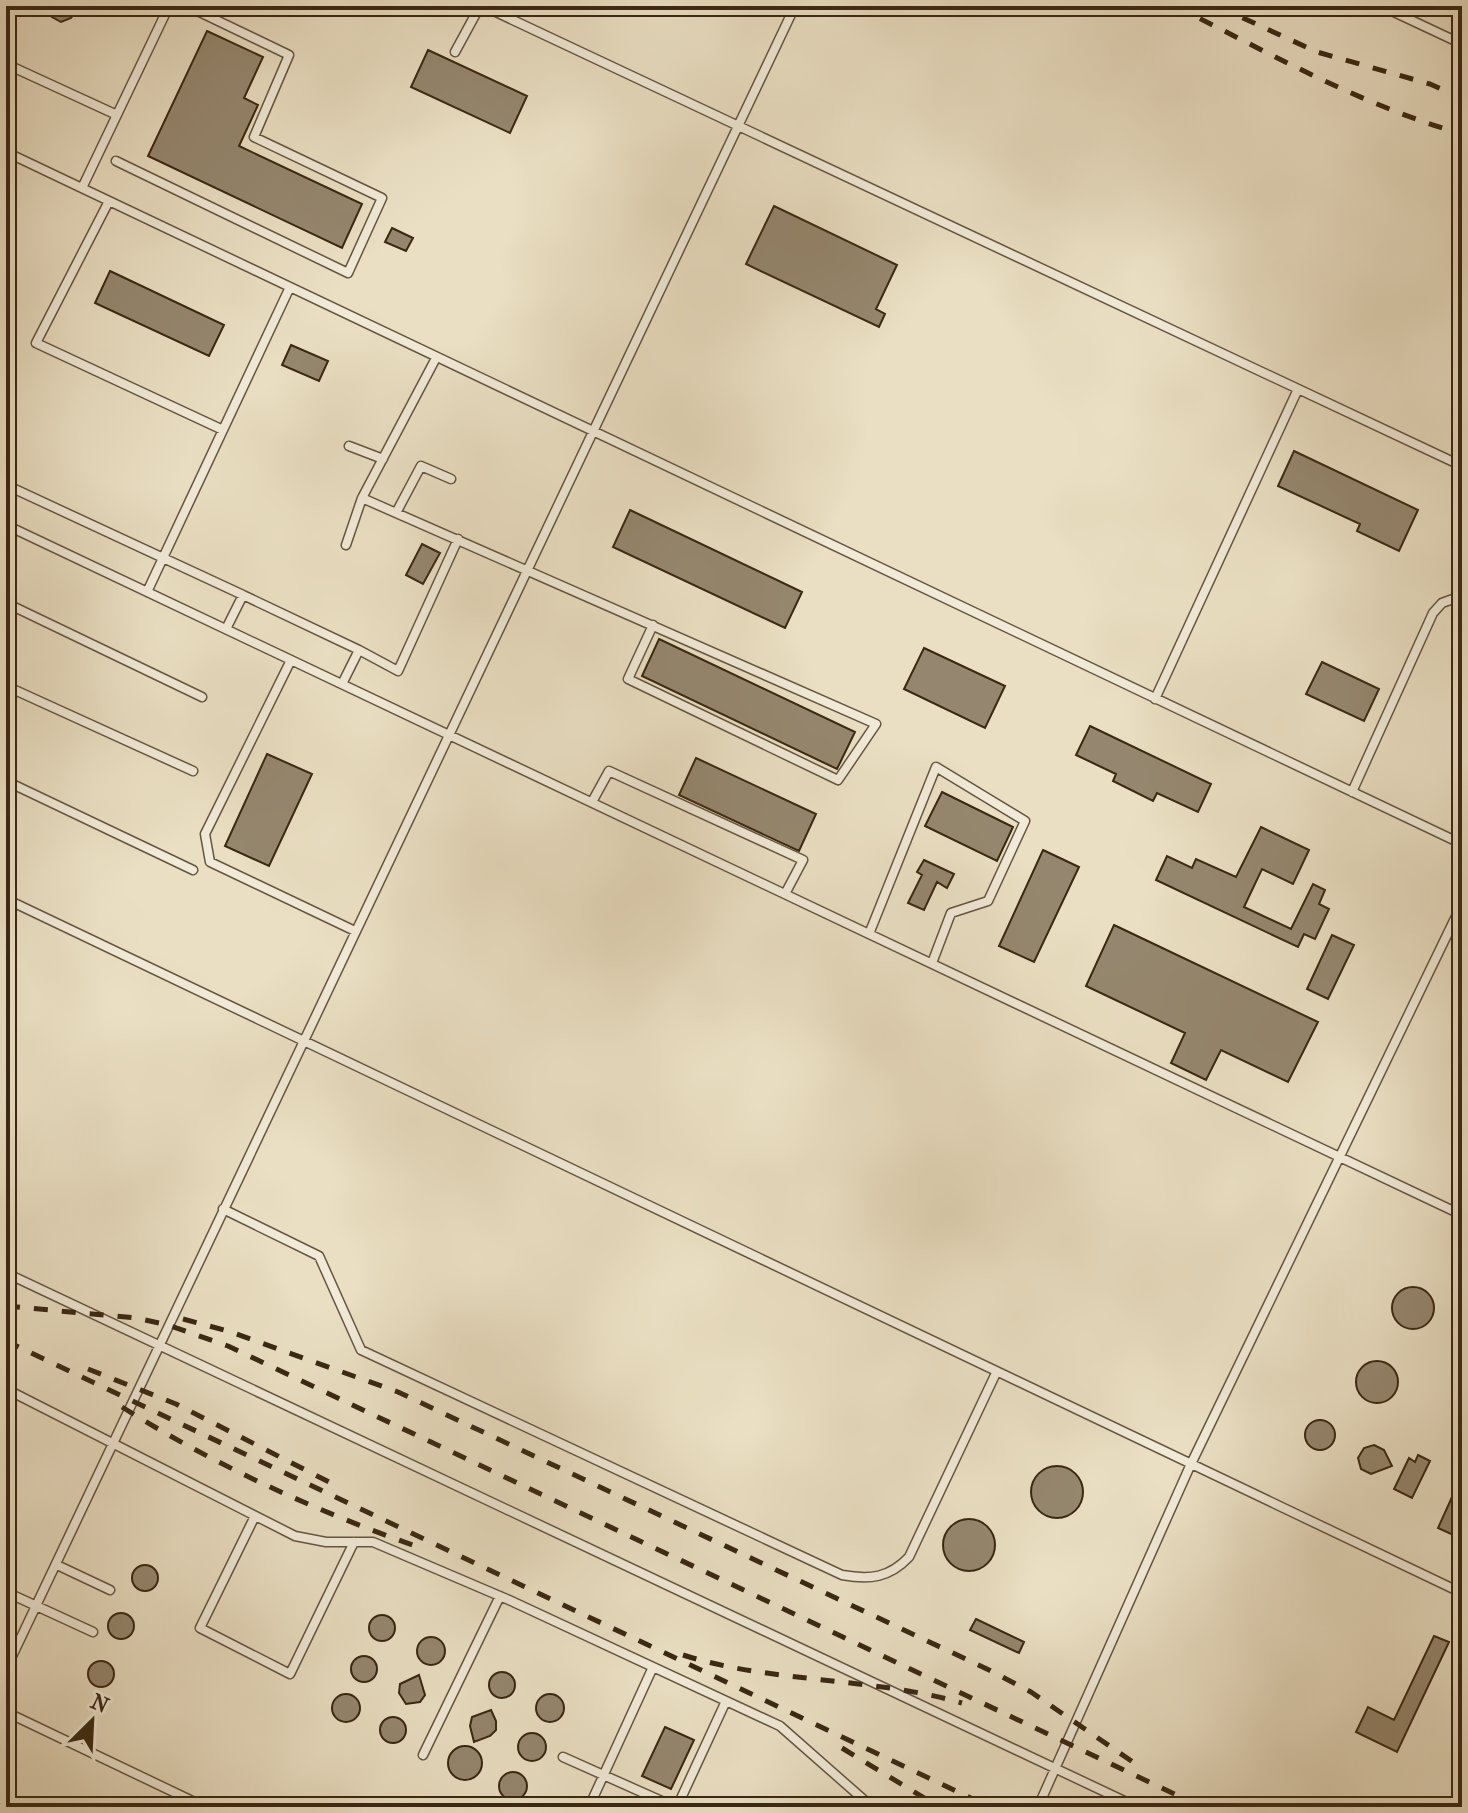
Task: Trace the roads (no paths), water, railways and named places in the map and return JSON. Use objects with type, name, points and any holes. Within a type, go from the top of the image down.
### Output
[{"type":"lane","points":[[82,188],[169,6]]},
{"type":"lane","points":[[116,161],[348,273],[382,198],[254,137],[289,55],[187,6]]},
{"type":"lane","points":[[455,52],[482,6],[1462,466]]},
{"type":"lane","points":[[6,1669],[115,1445],[159,1343],[795,6]]},
{"type":"lane","points":[[1381,6],[1462,44]]},
{"type":"lane","points":[[1408,18],[1413,6]]},
{"type":"lane","points":[[6,64],[117,115]]},
{"type":"lane","points":[[6,152],[1462,844]]},
{"type":"lane","points":[[109,201],[36,343],[223,430]]},
{"type":"lane","points":[[147,592],[290,287]]},
{"type":"lane","points":[[346,545],[362,498],[436,358]]},
{"type":"lane","points":[[1155,699],[1298,389]]},
{"type":"lane","points":[[349,446],[383,459]]},
{"type":"lane","points":[[396,513],[421,466],[451,479]]},
{"type":"lane","points":[[6,485],[398,671],[458,539]]},
{"type":"lane","points":[[362,498],[526,568],[876,724],[838,780],[628,679],[653,625]]},
{"type":"lane","points":[[6,525],[1462,1215]]},
{"type":"lane","points":[[226,629],[243,595]]},
{"type":"lane","points":[[1352,792],[1433,613],[1442,603],[1453,599],[1462,603]]},
{"type":"lane","points":[[6,603],[202,697]]},
{"type":"lane","points":[[342,684],[359,650]]},
{"type":"lane","points":[[291,660],[205,834],[210,862],[355,931]]},
{"type":"lane","points":[[6,686],[193,771]]},
{"type":"lane","points":[[869,934],[936,767],[1025,821],[988,901],[951,913],[932,963]]},
{"type":"lane","points":[[592,802],[609,771],[803,860],[785,894]]},
{"type":"lane","points":[[6,781],[193,870]]},
{"type":"lane","points":[[6,899],[1462,1593]]},
{"type":"lane","points":[[1038,1807],[1190,1466],[1462,904]]},
{"type":"lane","points":[[223,1209],[319,1256],[361,1350],[842,1575],[879,1577],[897,1569],[909,1557],[996,1373]]},
{"type":"lane","points":[[6,1273],[1137,1807]]},
{"type":"lane","points":[[6,1389],[295,1536],[373,1542],[500,1596],[780,1726],[872,1807]]},
{"type":"lane","points":[[255,1516],[200,1628],[290,1674],[354,1542]]},
{"type":"lane","points":[[57,1565],[110,1590]]},
{"type":"lane","points":[[6,1592],[93,1632]]},
{"type":"lane","points":[[423,1755],[500,1596]]},
{"type":"lane","points":[[589,1807],[653,1667]]},
{"type":"lane","points":[[563,1757],[676,1807],[726,1701]]},
{"type":"lane","points":[[6,1712],[205,1807]]},
{"type":"railway","points":[[1175,6],[1352,93],[1462,134]]},
{"type":"railway","points":[[1217,6],[1317,52],[1430,84],[1462,98]]},
{"type":"railway","points":[[6,1306],[136,1318],[168,1325],[228,1346],[1202,1807]]},
{"type":"railway","points":[[183,1319],[228,1331],[398,1392],[989,1670],[1031,1692],[1143,1769]]},
{"type":"railway","points":[[6,1341],[990,1807]]},
{"type":"railway","points":[[88,1369],[176,1404],[331,1483]]},
{"type":"railway","points":[[122,1407],[266,1485],[418,1547]]},
{"type":"railway","points":[[683,1655],[751,1671],[893,1688],[962,1703]]},
{"type":"railway","points":[[842,1748],[939,1807]]}]
